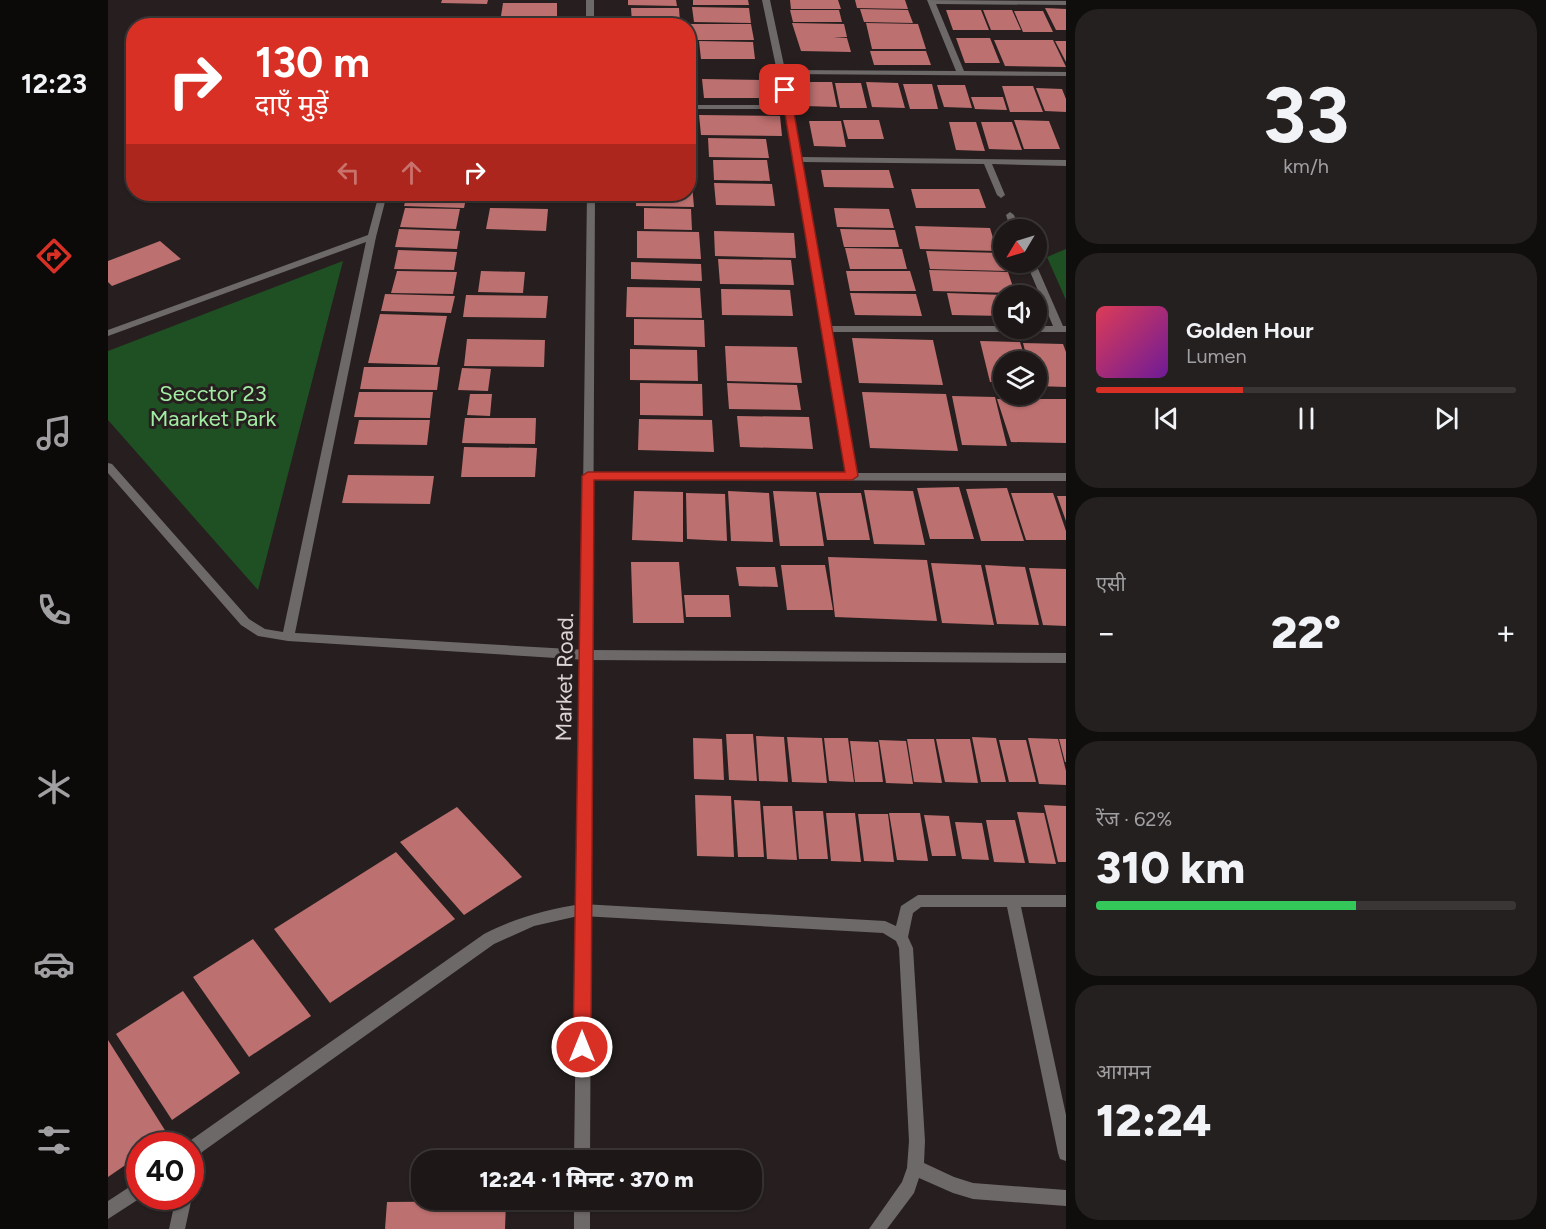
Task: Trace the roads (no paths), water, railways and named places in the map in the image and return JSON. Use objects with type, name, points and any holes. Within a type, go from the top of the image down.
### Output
[{"type":"street","points":[[590,0],[590,18]]},
{"type":"street","points":[[766,0],[782,72],[852,476]]},
{"type":"street","points":[[961,73],[932,1],[1066,3]]},
{"type":"street","points":[[782,72],[1066,74]]},
{"type":"street","points":[[696,107],[788,107]]},
{"type":"street","points":[[797,159],[1066,163]]},
{"type":"street","points":[[987,162],[1001,195]]},
{"type":"street","points":[[288,637],[381,201]]},
{"type":"street","name":"Market Road.","points":[[582,1150],[582,910],[591,201]]},
{"type":"street","points":[[1010,215],[1012,219]]},
{"type":"street","points":[[108,333],[372,237]]},
{"type":"street","points":[[826,329],[1062,329],[1035,273]]},
{"type":"street","points":[[108,466],[245,622],[262,633],[288,637],[587,655],[1066,658]]},
{"type":"street","points":[[588,476],[1066,477]]},
{"type":"street","points":[[901,937],[906,910],[918,901],[1066,901]]},
{"type":"street","points":[[1013,901],[1066,1153]]},
{"type":"street","points":[[204,1141],[489,939],[514,925],[537,917],[582,910],[885,927],[901,937],[906,948],[917,1141],[915,1168],[908,1188],[877,1229]]},
{"type":"street","points":[[915,1168],[973,1191],[1066,1198]]},
{"type":"street","points":[[108,1211],[126,1198]]},
{"type":"street","points":[[177,1229],[181,1210]]},
{"type":"street","points":[[582,1210],[582,1229]]},
{"type":"park label","name":"Secctor 23 Maarket Park","points":[[213,406]]}]
